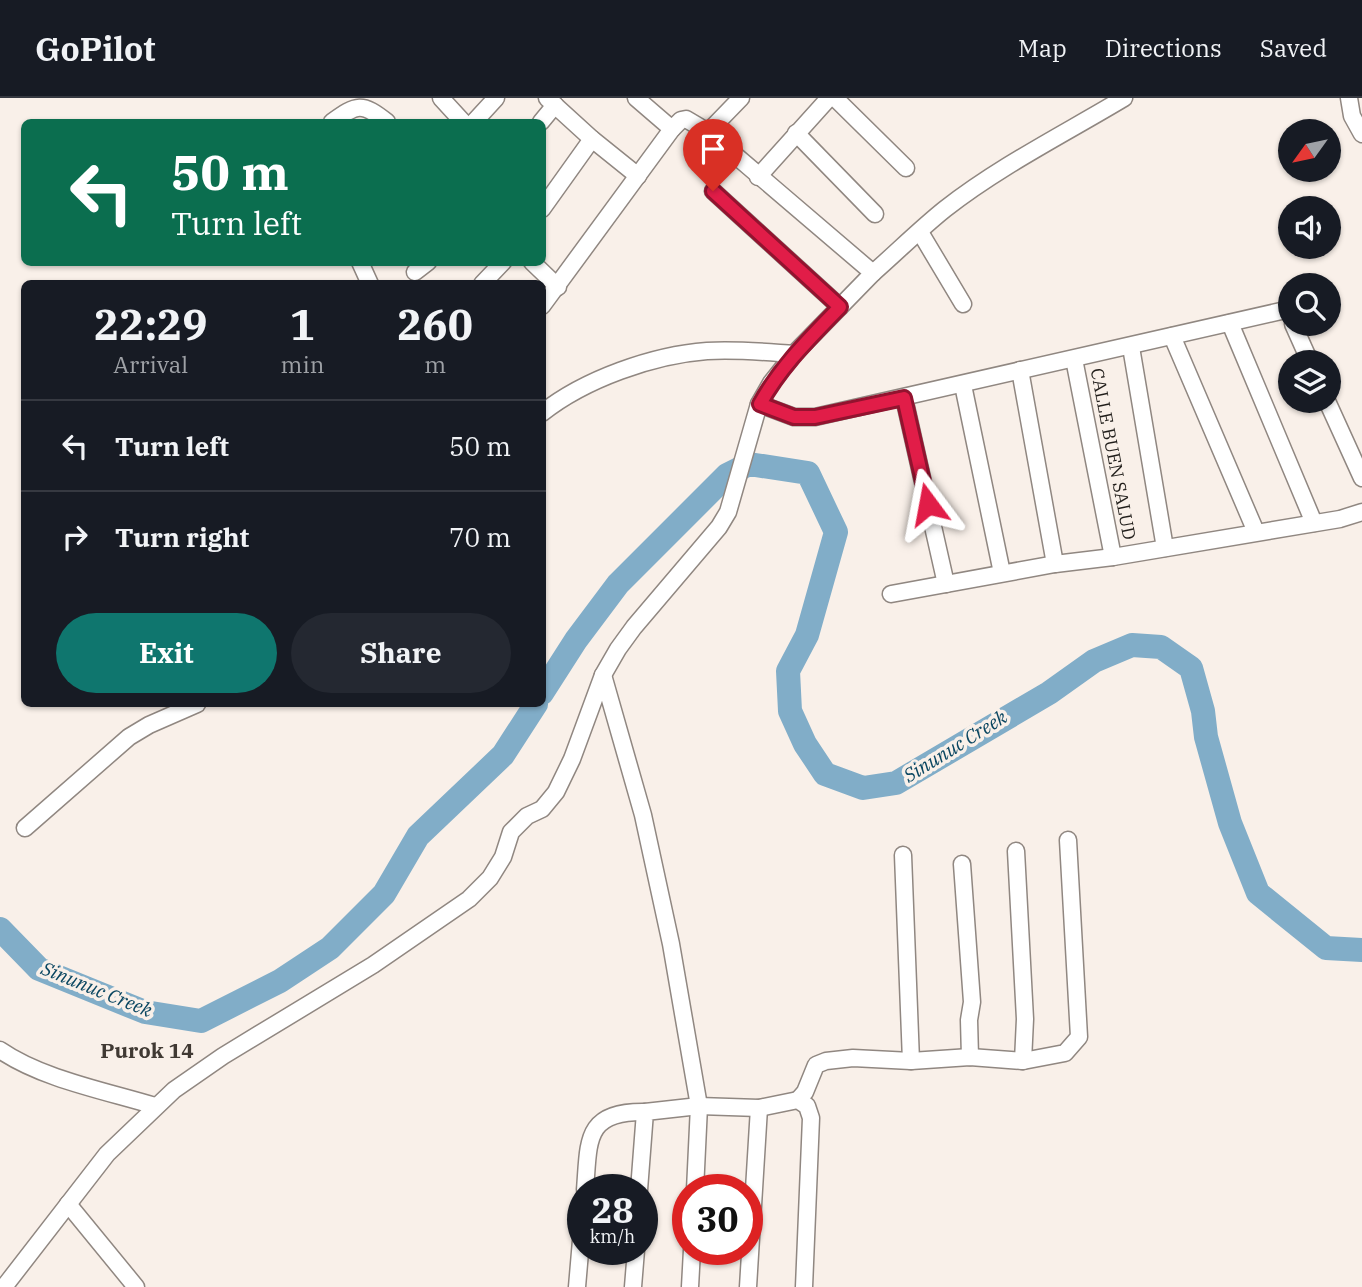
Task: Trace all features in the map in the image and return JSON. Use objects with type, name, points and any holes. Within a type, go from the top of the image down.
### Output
[{"type":"street","points":[[441,98],[460,119]]},
{"type":"street","points":[[477,119],[496,98]]},
{"type":"street","points":[[636,98],[672,129]]},
{"type":"street","points":[[708,132],[741,98]]},
{"type":"street","points":[[758,177],[829,98]]},
{"type":"street","points":[[835,98],[906,168]]},
{"type":"street","points":[[4,1287],[107,1154],[174,1090],[223,1056],[373,965],[480,890],[503,857],[511,832],[519,822],[542,808],[556,792],[572,759],[603,675],[634,627],[719,527],[728,512],[760,404],[771,383],[794,354],[873,273],[945,210],[998,173],[1124,98]]},
{"type":"street","points":[[1349,98],[1352,116],[1362,134]]},
{"type":"street","points":[[542,119],[551,102],[638,176]]},
{"type":"street","points":[[337,119],[355,107],[362,106],[371,109],[383,119]]},
{"type":"street","points":[[546,301],[672,129],[686,119],[708,132],[873,273]]},
{"type":"street","points":[[796,134],[875,214]]},
{"type":"street","points":[[546,203],[592,139]]},
{"type":"street","points":[[713,191],[840,307]]},
{"type":"street","points":[[920,232],[963,304]]},
{"type":"street","points":[[486,280],[499,266]]},
{"type":"street","points":[[536,266],[558,287]]},
{"type":"street","points":[[760,404],[794,417],[815,417],[1230,323],[1278,317]]},
{"type":"street","points":[[1230,323],[1314,523]]},
{"type":"street","points":[[1172,336],[1256,531]]},
{"type":"street","points":[[1131,347],[1165,548]]},
{"type":"street","points":[[546,409],[602,379],[678,354],[711,351],[794,354]]},
{"type":"street","name":"CALLE BUEN SALUD","points":[[1074,359],[1114,557]]},
{"type":"street","points":[[1020,370],[1055,564]]},
{"type":"street","points":[[963,385],[1002,573]]},
{"type":"street","points":[[904,398],[946,584]]},
{"type":"street","points":[[1332,413],[1362,478]]},
{"type":"street","points":[[891,594],[1055,564],[1114,557],[1340,519],[1362,512]]},
{"type":"street","points":[[603,675],[643,815],[671,944],[699,1106],[696,1174]]},
{"type":"street","points":[[25,828],[129,737],[190,707]]},
{"type":"street","points":[[587,1174],[592,1133],[599,1122],[612,1115],[628,1111],[645,1112],[699,1106],[759,1108],[798,1100],[805,1092],[816,1065],[826,1061],[853,1058],[911,1062],[970,1057],[1023,1061],[1065,1053],[1079,1037],[1068,840]]},
{"type":"street","points":[[1016,851],[1025,1020],[1023,1061]]},
{"type":"street","points":[[903,855],[911,1062]]},
{"type":"street","points":[[962,864],[972,1002],[969,1020],[970,1057]]},
{"type":"street","points":[[0,1050],[21,1062],[71,1082],[155,1106]]},
{"type":"street","points":[[798,1100],[807,1106],[811,1118],[804,1287]]},
{"type":"street","points":[[748,1287],[759,1108]]},
{"type":"street","points":[[640,1174],[645,1112]]},
{"type":"street","points":[[68,1204],[136,1287]]},
{"type":"street","points":[[577,1287],[579,1265]]},
{"type":"street","points":[[633,1287],[635,1265]]},
{"type":"street","points":[[690,1287],[691,1265]]},
{"type":"waterway","name":"Sinunuc Creek","points":[[546,687],[576,640],[618,584],[727,475],[749,464],[808,473],[836,532],[807,635],[788,671],[790,711],[805,744],[825,774],[863,788],[896,783],[1049,693],[1094,661],[1132,645],[1161,647],[1191,668],[1203,711],[1206,737],[1230,823],[1258,893],[1326,948],[1362,950]]},
{"type":"waterway","name":"Sinunuc Creek","points":[[0,929],[39,969],[145,1012],[201,1021],[280,981],[330,948],[384,894],[418,836],[503,755],[534,707]]},
{"type":"district","name":"Purok 14","points":[[147,1051]]},
{"type":"route","points":[[713,191],[840,307],[782,368],[760,404],[794,417],[815,417],[904,398],[928,504]]}]
